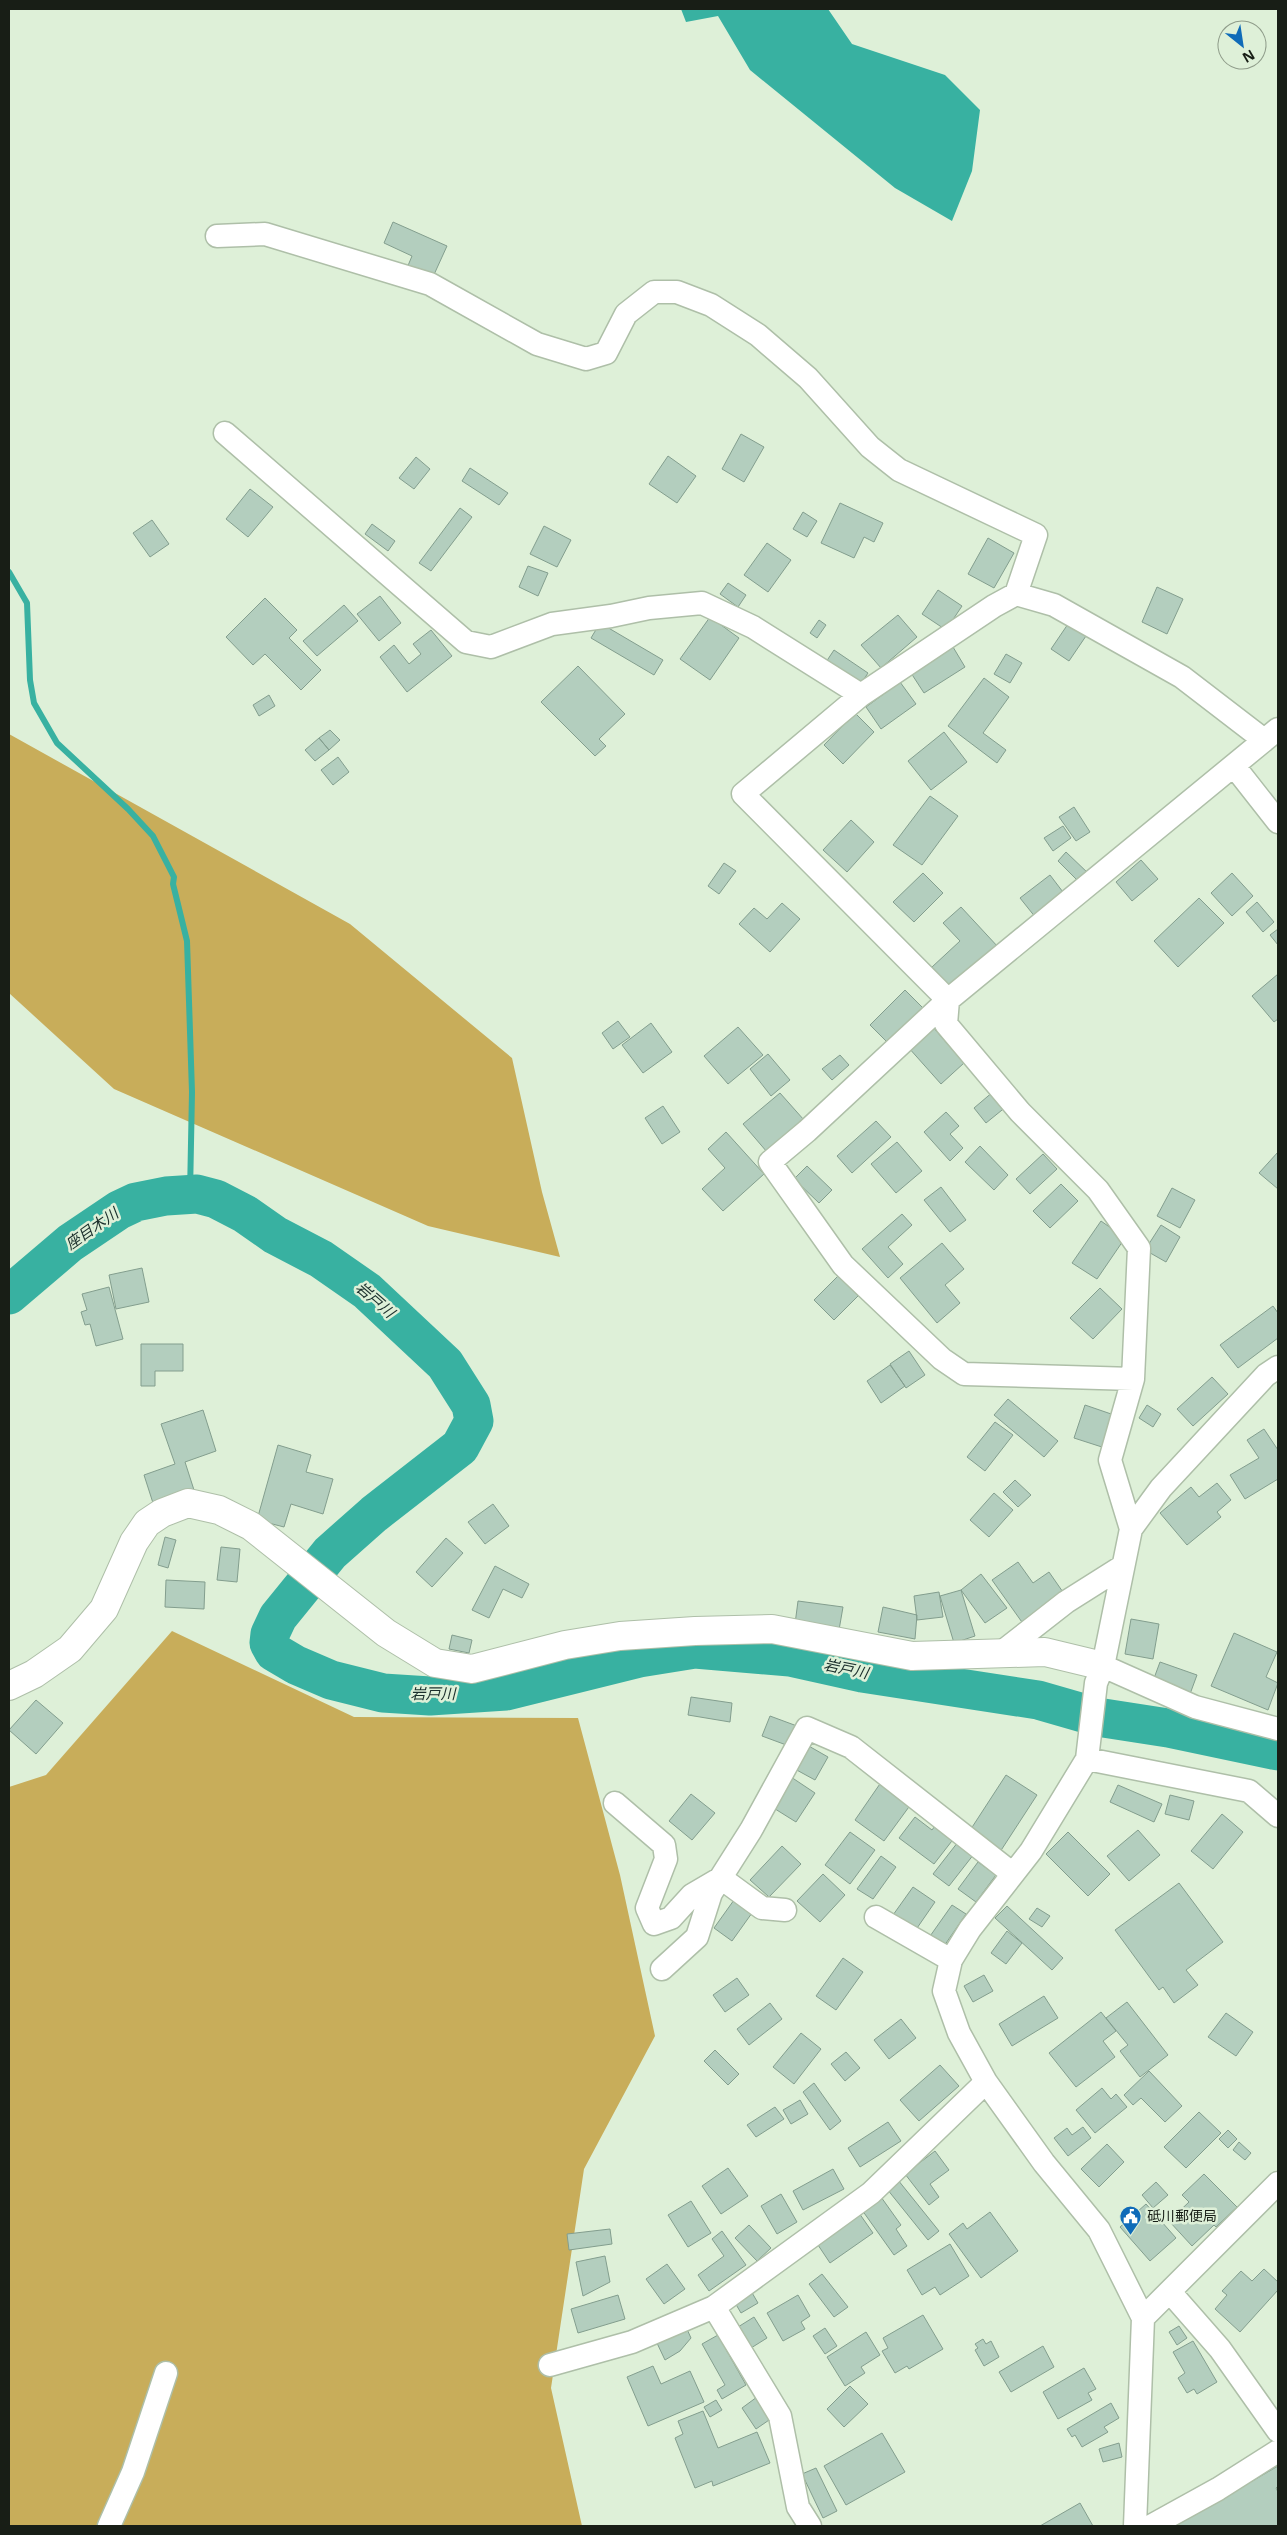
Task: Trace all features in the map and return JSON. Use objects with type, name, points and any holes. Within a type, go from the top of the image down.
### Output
[{"type":"street","points":[[218,236],[265,234],[430,284],[537,344],[586,359],[606,353],[626,314],[654,292],[677,292],[711,305],[758,335],[801,372],[842,414],[870,447],[899,470],[1036,535],[1016,594],[994,606],[861,696],[743,794],[948,1000],[946,1024],[1020,1112],[1098,1190],[1139,1248],[1133,1379],[1110,1460],[1131,1529]]},
{"type":"street","points":[[225,433],[466,642],[491,647],[552,624],[611,616],[649,608],[702,603],[753,627],[861,696]]},
{"type":"street","points":[[1016,594],[1054,605],[1182,677],[1271,734],[948,1000],[807,1131],[770,1162],[843,1265],[942,1360],[964,1374],[1133,1379]]},
{"type":"street","points":[[1234,766],[1278,822]]},
{"type":"street","points":[[1135,2526],[1143,2318],[1099,2230],[1044,2163],[986,2082],[959,2033],[944,1991],[951,1960],[970,1929],[1031,1851],[1087,1759],[1100,1675],[1131,1529],[1161,1488],[1266,1375],[1278,1368]]},
{"type":"street","points":[[9,1686],[34,1674],[70,1649],[104,1609],[134,1542],[147,1523],[162,1513],[188,1504],[219,1510],[251,1526],[386,1632],[435,1663],[472,1669],[564,1645],[620,1636],[695,1630],[772,1629],[912,1656],[1045,1652],[1100,1675],[1194,1707],[1278,1729]]},
{"type":"street","points":[[1002,1652],[1066,1602],[1124,1566]]},
{"type":"street","points":[[662,1969],[697,1937],[711,1893],[751,1830],[807,1728],[851,1747],[1013,1874]]},
{"type":"street","points":[[1087,1759],[1249,1791],[1278,1816]]},
{"type":"street","points":[[615,1803],[664,1845],[666,1859],[647,1908],[654,1924],[671,1918],[692,1894],[721,1878]]},
{"type":"street","points":[[721,1878],[762,1908],[785,1910]]},
{"type":"street","points":[[876,1917],[951,1960]]},
{"type":"street","points":[[550,2365],[632,2342],[714,2307],[871,2193],[986,2082]]},
{"type":"street","points":[[1143,2318],[1278,2183]]},
{"type":"street","points":[[1170,2292],[1220,2349],[1278,2431]]},
{"type":"street","points":[[714,2307],[780,2416],[798,2507],[810,2526]]},
{"type":"street","points":[[109,2526],[133,2472],[166,2372]]},
{"type":"street","points":[[1151,2526],[1218,2489],[1278,2451]]},
{"type":"shaded area","points":[[9,734],[350,924],[512,1058],[542,1192],[560,1257],[428,1226],[114,1089],[9,993]]},
{"type":"shaded area","points":[[172,1631],[354,1717],[578,1718],[620,1875],[655,2036],[584,2169],[551,2388],[582,2526],[9,2526],[9,1787],[46,1775]]},
{"type":"water","points":[[681,9],[828,9],[852,44],[945,75],[980,110],[972,171],[952,221],[895,188],[750,70],[718,16],[686,22]]},
{"type":"building","points":[[393,222],[447,246],[432,279],[407,268],[412,256],[384,243]]},
{"type":"building","points":[[741,434],[764,447],[744,482],[722,469]]},
{"type":"building","points":[[668,456],[696,476],[677,503],[649,484]]},
{"type":"building","points":[[416,457],[430,469],[414,489],[399,478]]},
{"type":"building","points":[[470,468],[508,493],[499,505],[462,481]]},
{"type":"building","points":[[250,489],[273,507],[248,537],[226,519]]},
{"type":"building","points":[[840,503],[883,523],[874,542],[864,537],[854,558],[821,543]]},
{"type":"building","points":[[460,508],[472,517],[431,571],[419,563]]},
{"type":"building","points":[[803,512],[817,521],[807,537],[793,529]]},
{"type":"building","points":[[152,520],[169,544],[150,557],[133,533]]},
{"type":"building","points":[[372,524],[395,541],[388,551],[365,534]]},
{"type":"building","points":[[544,526],[571,540],[557,567],[530,554]]},
{"type":"building","points":[[988,538],[1014,553],[994,588],[968,574]]},
{"type":"building","points":[[767,543],[791,560],[768,592],[744,575]]},
{"type":"building","points":[[528,566],[548,573],[538,596],[519,587]]},
{"type":"building","points":[[728,583],[746,595],[738,607],[720,594]]},
{"type":"building","points":[[1157,587],[1183,599],[1167,634],[1142,622]]},
{"type":"building","points":[[938,590],[962,606],[946,630],[922,614]]},
{"type":"building","points":[[380,596],[401,623],[379,641],[357,614]]},
{"type":"building","points":[[265,598],[297,630],[289,638],[321,670],[301,690],[265,654],[253,665],[226,637]]},
{"type":"building","points":[[344,605],[358,621],[317,656],[303,641]]},
{"type":"building","points":[[898,615],[917,637],[881,668],[861,645]]},
{"type":"building","points":[[710,617],[739,638],[710,680],[680,659]]},
{"type":"building","points":[[819,620],[826,625],[817,638],[810,633]]},
{"type":"building","points":[[600,623],[663,660],[654,675],[591,638]]},
{"type":"building","points":[[1068,624],[1086,636],[1069,661],[1051,649]]},
{"type":"building","points":[[431,630],[452,656],[407,692],[380,657],[394,645],[409,664],[421,654],[413,644]]},
{"type":"building","points":[[953,647],[965,667],[924,693],[911,673]]},
{"type":"building","points":[[834,650],[868,673],[858,688],[824,665]]},
{"type":"building","points":[[1006,654],[1022,663],[1010,683],[994,674]]},
{"type":"building","points":[[578,666],[625,714],[599,739],[606,746],[595,756],[541,702]]},
{"type":"building","points":[[984,678],[1009,697],[983,733],[1006,750],[997,763],[948,726]]},
{"type":"building","points":[[900,682],[916,704],[881,729],[866,707]]},
{"type":"building","points":[[269,695],[275,706],[259,716],[253,705]]},
{"type":"building","points":[[855,713],[874,732],[843,764],[824,745]]},
{"type":"building","points":[[330,730],[340,740],[329,750],[319,738]]},
{"type":"building","points":[[944,732],[967,762],[931,790],[908,761]]},
{"type":"building","points":[[319,738],[329,750],[315,761],[305,750]]},
{"type":"building","points":[[338,757],[349,772],[333,785],[321,770]]},
{"type":"building","points":[[930,796],[958,816],[922,865],[893,845]]},
{"type":"building","points":[[1074,807],[1090,832],[1076,841],[1059,817]]},
{"type":"building","points":[[851,820],[874,842],[847,872],[823,850]]},
{"type":"building","points":[[1063,826],[1071,838],[1053,851],[1044,838]]},
{"type":"building","points":[[1066,852],[1090,875],[1081,884],[1058,861]]},
{"type":"building","points":[[1141,860],[1158,879],[1132,901],[1116,882]]},
{"type":"building","points":[[724,863],[736,871],[719,894],[708,886]]},
{"type":"building","points":[[923,873],[943,893],[914,922],[893,902]]},
{"type":"building","points":[[1232,873],[1253,896],[1232,916],[1211,893]]},
{"type":"building","points":[[1050,875],[1066,896],[1036,918],[1020,898]]},
{"type":"building","points":[[1199,898],[1224,923],[1178,967],[1154,941]]},
{"type":"building","points":[[1257,902],[1274,922],[1263,932],[1246,912]]},
{"type":"building","points":[[782,903],[800,919],[770,952],[739,924],[754,908],[767,919]]},
{"type":"building","points":[[961,907],[999,948],[953,990],[932,967],[960,941],[943,923]]},
{"type":"building","points":[[1278,929],[1278,945],[1270,935]]},
{"type":"building","points":[[1278,974],[1278,1019],[1274,1022],[1252,996]]},
{"type":"building","points":[[905,990],[924,1009],[889,1044],[870,1025]]},
{"type":"building","points":[[618,1021],[630,1037],[613,1049],[602,1033]]},
{"type":"building","points":[[651,1023],[672,1052],[643,1073],[622,1045]]},
{"type":"building","points":[[932,1026],[964,1063],[941,1084],[908,1047]]},
{"type":"building","points":[[738,1027],[763,1055],[728,1084],[704,1056]]},
{"type":"building","points":[[768,1054],[790,1080],[771,1096],[750,1069]]},
{"type":"building","points":[[840,1055],[849,1065],[832,1080],[822,1069]]},
{"type":"building","points":[[994,1091],[1007,1106],[986,1123],[974,1108]]},
{"type":"building","points":[[780,1093],[804,1120],[767,1152],[743,1124]]},
{"type":"building","points":[[663,1106],[680,1132],[662,1144],[645,1118]]},
{"type":"building","points":[[946,1112],[959,1126],[950,1134],[963,1148],[950,1161],[924,1132]]},
{"type":"building","points":[[876,1121],[891,1137],[852,1173],[837,1156]]},
{"type":"building","points":[[726,1132],[764,1174],[723,1211],[702,1189],[725,1168],[708,1149]]},
{"type":"building","points":[[897,1142],[922,1171],[896,1193],[871,1164]]},
{"type":"building","points":[[980,1146],[1008,1175],[994,1190],[965,1162]]},
{"type":"building","points":[[1278,1152],[1278,1189],[1259,1173]]},
{"type":"building","points":[[1043,1154],[1057,1169],[1030,1194],[1016,1179]]},
{"type":"building","points":[[807,1166],[832,1190],[819,1203],[794,1179]]},
{"type":"building","points":[[1061,1184],[1078,1201],[1050,1228],[1033,1211]]},
{"type":"building","points":[[941,1187],[966,1220],[950,1232],[924,1200]]},
{"type":"building","points":[[1172,1188],[1195,1200],[1180,1228],[1157,1216]]},
{"type":"building","points":[[902,1214],[912,1225],[888,1247],[903,1264],[888,1278],[862,1249]]},
{"type":"building","points":[[1101,1221],[1125,1238],[1097,1279],[1072,1263]]},
{"type":"building","points":[[1161,1225],[1180,1237],[1166,1262],[1145,1250]]},
{"type":"building","points":[[942,1243],[964,1269],[945,1285],[960,1303],[937,1323],[900,1278]]},
{"type":"building","points":[[142,1268],[149,1302],[116,1309],[109,1275]]},
{"type":"building","points":[[838,1276],[858,1296],[834,1320],[814,1300]]},
{"type":"building","points":[[109,1287],[123,1339],[96,1346],[90,1324],[85,1325],[81,1312],[87,1310],[82,1294]]},
{"type":"building","points":[[1100,1288],[1122,1309],[1093,1339],[1070,1318]]},
{"type":"building","points":[[1273,1306],[1278,1313],[1278,1338],[1238,1368],[1220,1345]]},
{"type":"building","points":[[141,1344],[183,1344],[183,1371],[155,1371],[155,1386],[141,1386]]},
{"type":"building","points":[[909,1351],[925,1375],[906,1388],[890,1364]]},
{"type":"building","points":[[890,1365],[905,1386],[881,1403],[867,1381]]},
{"type":"building","points":[[1212,1377],[1228,1394],[1193,1426],[1177,1409]]},
{"type":"building","points":[[1008,1399],[1058,1441],[1044,1457],[994,1415]]},
{"type":"building","points":[[1085,1405],[1117,1416],[1105,1448],[1074,1438]]},
{"type":"building","points":[[1147,1405],[1161,1414],[1153,1427],[1139,1418]]},
{"type":"building","points":[[203,1410],[216,1451],[185,1462],[194,1490],[153,1503],[144,1475],[175,1464],[161,1424]]},
{"type":"building","points":[[995,1422],[1013,1435],[985,1471],[967,1457]]},
{"type":"building","points":[[1264,1429],[1278,1450],[1278,1479],[1245,1499],[1230,1475],[1259,1458],[1247,1440]]},
{"type":"building","points":[[278,1445],[311,1455],[306,1472],[333,1479],[323,1514],[291,1504],[284,1527],[257,1520]]},
{"type":"building","points":[[1015,1480],[1031,1495],[1018,1507],[1003,1492]]},
{"type":"building","points":[[1217,1483],[1231,1500],[1217,1512],[1221,1517],[1187,1545],[1160,1513],[1191,1487],[1199,1497]]},
{"type":"building","points":[[994,1493],[1013,1510],[989,1537],[970,1520]]},
{"type":"building","points":[[493,1504],[509,1526],[485,1544],[468,1522]]},
{"type":"building","points":[[165,1537],[176,1540],[168,1568],[158,1565]]},
{"type":"building","points":[[446,1538],[463,1553],[432,1587],[416,1572]]},
{"type":"building","points":[[221,1547],[240,1549],[237,1582],[217,1580]]},
{"type":"building","points":[[1018,1562],[1033,1583],[1049,1572],[1065,1595],[1024,1625],[992,1580]]},
{"type":"building","points":[[495,1566],[529,1584],[522,1598],[503,1589],[489,1618],[472,1610]]},
{"type":"building","points":[[981,1574],[1007,1608],[985,1623],[961,1590]]},
{"type":"building","points":[[166,1580],[205,1582],[204,1609],[165,1607]]},
{"type":"building","points":[[961,1590],[975,1636],[954,1643],[940,1596]]},
{"type":"building","points":[[939,1592],[943,1617],[917,1620],[914,1596]]},
{"type":"building","points":[[798,1601],[843,1607],[839,1630],[795,1624]]},
{"type":"building","points":[[883,1607],[917,1615],[915,1639],[878,1632]]},
{"type":"building","points":[[1131,1619],[1159,1624],[1153,1659],[1125,1654]]},
{"type":"building","points":[[1234,1633],[1277,1652],[1266,1677],[1278,1683],[1268,1710],[1211,1686]]},
{"type":"building","points":[[452,1635],[472,1640],[469,1653],[449,1649]]},
{"type":"building","points":[[1160,1662],[1197,1675],[1190,1694],[1153,1681]]},
{"type":"building","points":[[691,1697],[732,1703],[730,1722],[688,1715]]},
{"type":"building","points":[[36,1700],[63,1723],[36,1754],[9,1730]]},
{"type":"building","points":[[770,1716],[797,1726],[789,1746],[762,1736]]},
{"type":"building","points":[[807,1745],[828,1757],[815,1780],[793,1768]]},
{"type":"building","points":[[1006,1775],[1037,1795],[998,1855],[967,1835]]},
{"type":"building","points":[[791,1777],[815,1793],[796,1822],[772,1807]]},
{"type":"building","points":[[884,1778],[914,1800],[884,1841],[855,1820]]},
{"type":"building","points":[[1118,1785],[1162,1804],[1154,1822],[1110,1802]]},
{"type":"building","points":[[691,1794],[715,1813],[692,1840],[669,1821]]},
{"type":"building","points":[[1170,1795],[1194,1801],[1189,1820],[1165,1814]]},
{"type":"building","points":[[1222,1814],[1243,1832],[1213,1869],[1191,1851]]},
{"type":"building","points":[[915,1817],[932,1830],[937,1823],[955,1837],[934,1864],[899,1838]]},
{"type":"building","points":[[1138,1830],[1160,1855],[1129,1881],[1107,1856]]},
{"type":"building","points":[[850,1832],[875,1850],[850,1884],[825,1865]]},
{"type":"building","points":[[1068,1832],[1110,1874],[1088,1896],[1046,1854]]},
{"type":"building","points":[[958,1842],[974,1854],[949,1886],[933,1874]]},
{"type":"building","points":[[782,1846],[801,1864],[769,1897],[750,1880]]},
{"type":"building","points":[[881,1856],[896,1867],[873,1899],[857,1889]]},
{"type":"building","points":[[978,1862],[996,1875],[976,1902],[958,1889]]},
{"type":"building","points":[[823,1874],[845,1895],[820,1922],[797,1901]]},
{"type":"building","points":[[1179,1883],[1223,1942],[1186,1970],[1198,1985],[1174,2003],[1163,1987],[1159,1990],[1115,1930]]},
{"type":"building","points":[[913,1887],[935,1902],[915,1931],[893,1915]]},
{"type":"building","points":[[734,1900],[752,1913],[732,1941],[714,1928]]},
{"type":"building","points":[[952,1905],[966,1914],[942,1949],[928,1939]]},
{"type":"building","points":[[1007,1906],[1063,1958],[1052,1970],[995,1918]]},
{"type":"building","points":[[1037,1908],[1050,1916],[1042,1927],[1029,1919]]},
{"type":"building","points":[[1007,1931],[1022,1943],[1006,1964],[991,1953]]},
{"type":"building","points":[[843,1958],[863,1972],[836,2010],[816,1996]]},
{"type":"building","points":[[984,1975],[993,1991],[973,2002],[964,1986]]},
{"type":"building","points":[[737,1978],[749,1995],[725,2012],[713,1995]]},
{"type":"building","points":[[1044,1996],[1058,2018],[1012,2046],[999,2024]]},
{"type":"building","points":[[1127,2002],[1168,2055],[1140,2077],[1120,2051],[1128,2045],[1106,2018]]},
{"type":"building","points":[[770,2003],[782,2019],[749,2045],[737,2029]]},
{"type":"building","points":[[1101,2012],[1116,2031],[1103,2041],[1115,2057],[1076,2087],[1049,2053]]},
{"type":"building","points":[[1226,2013],[1253,2032],[1236,2056],[1208,2037]]},
{"type":"building","points":[[901,2019],[916,2038],[889,2059],[874,2040]]},
{"type":"building","points":[[801,2033],[821,2049],[794,2084],[773,2067]]},
{"type":"building","points":[[715,2050],[739,2074],[728,2085],[704,2061]]},
{"type":"building","points":[[846,2052],[860,2068],[845,2081],[831,2064]]},
{"type":"building","points":[[940,2065],[959,2086],[919,2121],[900,2100]]},
{"type":"building","points":[[1149,2071],[1182,2106],[1165,2122],[1141,2098],[1133,2105],[1124,2095]]},
{"type":"building","points":[[814,2083],[841,2121],[830,2130],[803,2092]]},
{"type":"building","points":[[1102,2088],[1111,2099],[1116,2094],[1127,2107],[1095,2133],[1076,2110]]},
{"type":"building","points":[[800,2100],[808,2114],[791,2124],[783,2110]]},
{"type":"building","points":[[775,2107],[784,2119],[756,2137],[747,2125]]},
{"type":"building","points":[[1199,2112],[1221,2133],[1186,2168],[1164,2147]]},
{"type":"building","points":[[888,2122],[901,2141],[860,2167],[848,2148]]},
{"type":"building","points":[[1083,2127],[1091,2138],[1068,2156],[1054,2138],[1067,2128],[1072,2135]]},
{"type":"building","points":[[1228,2130],[1237,2139],[1228,2148],[1219,2139]]},
{"type":"building","points":[[1239,2142],[1251,2153],[1245,2160],[1233,2150]]},
{"type":"building","points":[[1107,2144],[1124,2162],[1099,2187],[1081,2169]]},
{"type":"building","points":[[935,2151],[949,2170],[930,2184],[939,2197],[929,2205],[905,2174]]},
{"type":"building","points":[[728,2168],[748,2196],[721,2214],[702,2186]]},
{"type":"building","points":[[833,2169],[844,2189],[803,2210],[793,2191]]},
{"type":"building","points":[[1204,2174],[1237,2207],[1192,2246],[1169,2221],[1189,2202],[1182,2195]]},
{"type":"building","points":[[898,2180],[939,2231],[928,2240],[887,2189]]},
{"type":"building","points":[[1156,2182],[1168,2195],[1153,2208],[1142,2195]]},
{"type":"building","points":[[781,2194],[797,2222],[777,2234],[761,2206]]},
{"type":"building","points":[[881,2197],[901,2225],[896,2229],[907,2246],[894,2255],[862,2210]]},
{"type":"building","points":[[691,2201],[711,2233],[688,2247],[668,2215]]},
{"type":"building","points":[[1146,2204],[1176,2238],[1150,2261],[1120,2227]]},
{"type":"building","points":[[990,2212],[1018,2251],[981,2278],[949,2234],[963,2223],[967,2229]]},
{"type":"building","points":[[859,2213],[873,2233],[830,2263],[816,2242]]},
{"type":"building","points":[[749,2225],[771,2248],[757,2261],[735,2238]]},
{"type":"building","points":[[610,2229],[612,2244],[569,2250],[567,2234]]},
{"type":"building","points":[[722,2231],[746,2265],[709,2291],[698,2275],[724,2256],[712,2239]]},
{"type":"building","points":[[950,2244],[969,2276],[940,2295],[935,2287],[922,2295],[907,2270]]},
{"type":"building","points":[[605,2256],[610,2282],[583,2296],[576,2262]]},
{"type":"building","points":[[667,2264],[685,2289],[664,2304],[646,2279]]},
{"type":"building","points":[[1264,2269],[1278,2282],[1278,2290],[1240,2332],[1215,2309],[1227,2295],[1222,2291],[1241,2271],[1252,2281]]},
{"type":"building","points":[[822,2274],[848,2307],[834,2317],[809,2284]]},
{"type":"building","points":[[751,2291],[758,2303],[741,2313],[734,2301]]},
{"type":"building","points":[[618,2295],[625,2319],[578,2333],[571,2309]]},
{"type":"building","points":[[798,2295],[810,2316],[801,2322],[805,2329],[783,2341],[767,2313]]},
{"type":"building","points":[[923,2315],[943,2349],[909,2369],[907,2366],[895,2373],[882,2351],[888,2348],[883,2338]]},
{"type":"building","points":[[754,2317],[767,2338],[751,2348],[738,2327]]},
{"type":"building","points":[[1179,2326],[1187,2338],[1177,2345],[1169,2332]]},
{"type":"building","points":[[686,2327],[691,2338],[680,2351],[665,2360],[656,2341]]},
{"type":"building","points":[[825,2328],[837,2346],[825,2354],[813,2336]]},
{"type":"building","points":[[866,2332],[880,2355],[861,2367],[865,2373],[845,2386],[827,2357]]},
{"type":"building","points":[[718,2335],[746,2385],[722,2399],[717,2390],[725,2385],[702,2344]]},
{"type":"building","points":[[983,2339],[986,2344],[991,2341],[999,2357],[984,2366],[975,2350],[978,2348],[975,2344]]},
{"type":"building","points":[[1193,2341],[1217,2382],[1197,2394],[1194,2389],[1187,2393],[1178,2378],[1185,2373],[1173,2352]]},
{"type":"building","points":[[1043,2346],[1054,2367],[1011,2392],[999,2372]]},
{"type":"building","points":[[653,2366],[661,2384],[690,2371],[704,2402],[648,2426],[627,2377]]},
{"type":"building","points":[[1084,2368],[1096,2389],[1088,2393],[1092,2400],[1058,2419],[1043,2392]]},
{"type":"building","points":[[850,2386],[868,2404],[844,2427],[827,2409]]},
{"type":"building","points":[[757,2397],[772,2418],[756,2429],[742,2408]]},
{"type":"building","points":[[716,2400],[722,2410],[710,2417],[704,2407]]},
{"type":"building","points":[[1111,2403],[1119,2418],[1104,2427],[1108,2432],[1082,2447],[1075,2435],[1072,2437],[1067,2429]]},
{"type":"building","points":[[703,2411],[718,2448],[757,2432],[770,2463],[713,2486],[712,2481],[695,2488],[675,2438],[683,2434],[678,2421]]},
{"type":"building","points":[[882,2433],[905,2472],[846,2505],[824,2466]]},
{"type":"building","points":[[1119,2443],[1122,2457],[1103,2462],[1099,2449]]},
{"type":"building","points":[[1278,2466],[1278,2486],[1276,2488],[1278,2492],[1278,2526],[1175,2526]]},
{"type":"building","points":[[816,2468],[837,2511],[823,2518],[802,2474]]},
{"type":"building","points":[[1080,2503],[1093,2526],[1040,2526]]},
{"type":"waterway","points":[[9,572],[27,603],[30,680],[34,703],[57,743],[128,809],[153,836],[174,877],[173,884],[187,941],[192,1092],[190,1194]]},
{"type":"waterway","name":"岩戸川","points":[[9,1295],[70,1243],[119,1210],[136,1202],[166,1196],[197,1194],[216,1199],[245,1214],[275,1235],[321,1259],[367,1291],[445,1364],[471,1405],[474,1421],[460,1447],[374,1514],[330,1553],[278,1617],[270,1634],[269,1643],[274,1652],[296,1665],[331,1680],[383,1693],[430,1696],[506,1691],[639,1658],[695,1649],[790,1657],[862,1673],[1038,1700],[1097,1717],[1168,1728],[1278,1751]]},
{"type":"place","name":"砥川郵便局","points":[[1131,2235]]},
{"type":"water label","name":"座目木川","points":[[92,1229]]}]
